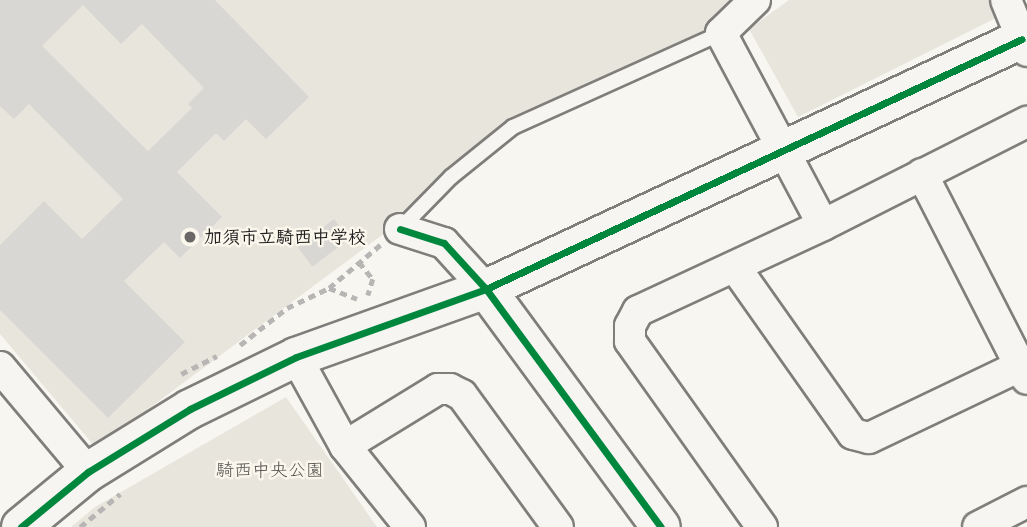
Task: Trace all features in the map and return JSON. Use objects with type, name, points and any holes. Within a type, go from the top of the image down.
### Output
[{"type":"street","points":[[755,0],[721,33],[823,225]]},
{"type":"street","points":[[21,527],[88,472],[190,409],[296,357],[486,289],[1025,45],[1006,0]]},
{"type":"street","points":[[762,527],[630,341],[630,326],[639,311],[823,225],[1027,122]]},
{"type":"street","points":[[735,267],[853,434],[869,439],[1023,372],[922,174]]},
{"type":"street","points":[[400,229],[444,243],[486,289],[661,527]]},
{"type":"street","points":[[296,357],[345,446],[410,527]]},
{"type":"street","points":[[0,367],[88,472]]},
{"type":"street","points":[[345,446],[438,389],[450,389],[462,395],[558,527]]},
{"type":"street","points":[[978,527],[1027,502]]},
{"type":"lane","points":[[400,229],[451,177],[513,127],[721,33]]},
{"type":"path","points":[[235,348],[287,308],[329,288],[400,229]]},
{"type":"path","points":[[329,288],[353,299],[368,295],[373,279],[358,262]]},
{"type":"path","points":[[179,375],[226,354]]},
{"type":"shaded area","name":"加須市立騎西中学校","points":[[0,0],[755,0],[715,39],[511,139],[96,448],[0,334]]},
{"type":"shaded area","points":[[789,0],[991,0],[998,17],[798,117],[749,29]]},
{"type":"shaded area","name":"騎西中央公園","points":[[286,397],[377,527],[71,527],[95,507]]},
{"type":"building","points":[[0,0],[215,0],[309,97],[266,139],[246,119],[224,141],[216,133],[177,172],[222,217],[180,258],[164,242],[124,281],[185,342],[108,418],[0,310],[0,245],[44,201],[82,239],[123,199],[29,104],[14,119],[0,106]],"holes":[[[83,5],[121,44],[142,24],[204,88],[188,104],[192,108],[148,151],[42,46]]]},
{"type":"building","points":[[334,219],[349,239],[312,267],[297,247]]},
{"type":"cycle path","points":[[21,527],[88,472],[190,409],[296,357],[486,289],[1022,39]]},
{"type":"cycle path","points":[[400,229],[444,243],[486,289],[661,527]]},
{"type":"place","name":"加須市立騎西中学校","points":[[190,237]]}]
